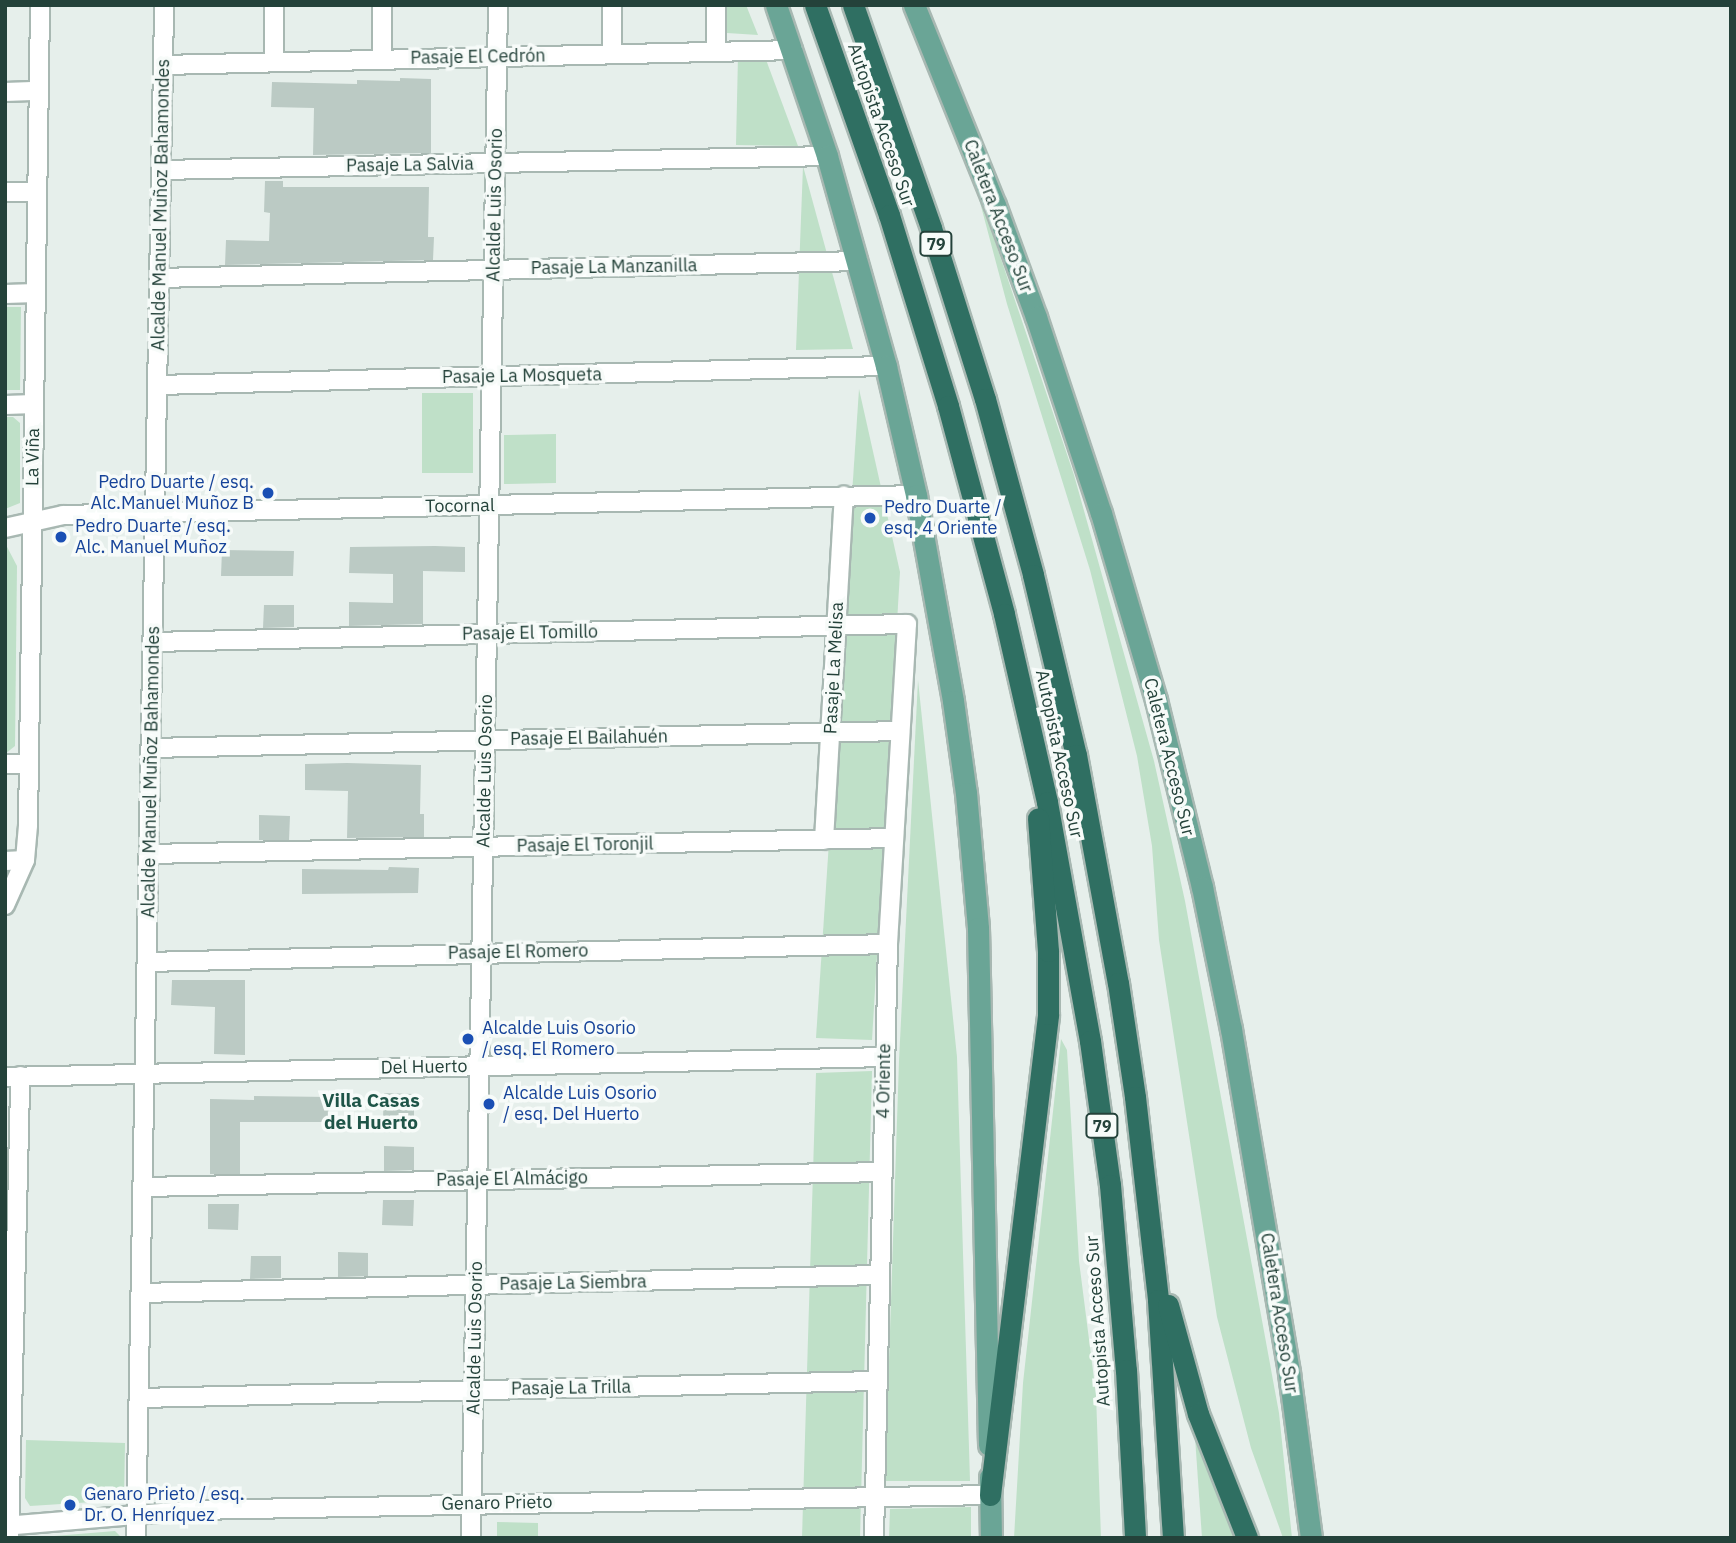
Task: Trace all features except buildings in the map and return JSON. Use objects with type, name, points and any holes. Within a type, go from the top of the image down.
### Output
[{"type":"highway","name":"Autopista Acceso Sur","points":[[815,5],[889,215],[945,393],[978,510],[1028,719],[1063,885],[1098,1094],[1119,1278],[1135,1538]]},
{"type":"highway","name":"Autopista Acceso Sur","points":[[853,5],[959,313],[1010,486],[1055,665],[1116,970],[1149,1212],[1164,1376],[1173,1538]]},
{"type":"highway","points":[[990,1495],[1048,1014],[1046,918],[1028,719]]},
{"type":"highway","points":[[1149,1212],[1183,1364],[1211,1449],[1247,1538]]},
{"type":"main road","points":[[776,5],[827,156],[886,366],[916,495],[953,701],[973,859],[981,1011],[991,1538]]},
{"type":"main road","name":"Caletera Acceso Sur","points":[[914,5],[990,192],[1036,317],[1101,513],[1156,700],[1202,887],[1231,1029],[1289,1373],[1311,1538]]},
{"type":"street","name":"La Viña","points":[[5,905],[24,860],[29,764],[40,5]]},
{"type":"street","name":"Alcalde Manuel Muñoz Bahamondes","points":[[136,1538],[164,5]]},
{"type":"street","points":[[274,5],[274,62]]},
{"type":"street","points":[[382,5],[382,60]]},
{"type":"street","name":"Alcalde Luis Osorio","points":[[471,1538],[498,5]]},
{"type":"street","points":[[612,5],[612,54]]},
{"type":"street","points":[[716,5],[716,52]]},
{"type":"street","name":"Pasaje El Cedrón","points":[[163,65],[793,50]]},
{"type":"street","points":[[5,92],[39,91]]},
{"type":"street","name":"Pasaje La Salvia","points":[[161,170],[827,156]]},
{"type":"street","points":[[5,192],[37,192]]},
{"type":"street","name":"Pasaje La Manzanilla","points":[[159,278],[858,261]]},
{"type":"street","points":[[5,294],[36,293]]},
{"type":"street","name":"Pasaje La Mosqueta","points":[[158,385],[886,366]]},
{"type":"street","points":[[5,405],[34,404]]},
{"type":"street","name":"Tocornal","points":[[5,528],[33,520],[156,513],[916,495]]},
{"type":"street","name":"Pasaje La Melisa","points":[[824,840],[844,496]]},
{"type":"street","name":"Pasaje El Tomillo","points":[[153,642],[907,624]]},
{"type":"street","name":"4 Oriente","points":[[874,1538],[888,944],[907,624]]},
{"type":"street","name":"Pasaje El Bailahuén","points":[[151,748],[900,731]]},
{"type":"street","points":[[5,764],[29,764]]},
{"type":"street","name":"Pasaje El Toronjil","points":[[149,854],[894,838]]},
{"type":"street","points":[[5,860],[24,860]]},
{"type":"street","name":"Pasaje El Romero","points":[[147,962],[888,944]]},
{"type":"street","name":"Del Huerto","points":[[13,1076],[884,1057]]},
{"type":"street","points":[[8,1530],[13,1076]]},
{"type":"street","name":"Pasaje El Almácigo","points":[[143,1186],[882,1172]]},
{"type":"street","name":"Pasaje La Siembra","points":[[141,1293],[879,1275]]},
{"type":"street","name":"Pasaje La Trilla","points":[[139,1398],[877,1381]]},
{"type":"street","name":"Genaro Prieto","points":[[8,1530],[137,1514],[875,1495],[990,1495]]},
{"type":"green space","points":[[727,5],[746,5],[758,35],[727,33]]},
{"type":"green space","points":[[738,56],[765,57],[798,146],[736,145]]},
{"type":"green space","points":[[803,166],[853,349],[796,350]]},
{"type":"green space","points":[[973,176],[1074,475],[1154,761],[1185,901],[1279,1413],[1292,1538],[1283,1538],[1251,1448],[1217,1317],[1159,940],[1152,846],[1137,756],[1090,570],[1007,304]]},
{"type":"green space","points":[[5,307],[21,307],[20,390],[5,390]]},
{"type":"green space","points":[[859,389],[900,572],[872,1040],[816,1038]]},
{"type":"green space","points":[[422,393],[473,393],[473,473],[422,473]]},
{"type":"green space","points":[[5,417],[13,417],[20,423],[20,503],[5,509]]},
{"type":"green space","points":[[556,434],[556,483],[504,484],[504,435]]},
{"type":"green space","points":[[5,543],[17,566],[15,746],[5,754]]},
{"type":"green space","points":[[918,680],[957,1057],[970,1481],[885,1481],[899,1061]]},
{"type":"green space","points":[[1061,1039],[1067,1050],[1079,1261],[1096,1394],[1101,1538],[1014,1538],[1023,1383]]},
{"type":"green space","points":[[872,1071],[860,1538],[802,1538],[816,1073]]},
{"type":"green space","points":[[1195,1437],[1234,1538],[1202,1538]]},
{"type":"green space","points":[[26,1440],[125,1443],[124,1500],[30,1506],[25,1498]]},
{"type":"green space","points":[[971,1507],[971,1538],[889,1538],[890,1509]]},
{"type":"green space","points":[[497,1522],[538,1523],[538,1538],[497,1538]]},
{"type":"green space","points":[[115,1531],[122,1538],[30,1538]]},
{"type":"place","name":"Pedro Duarte / esq. Alc.Manuel Muñoz B","points":[[268,493]]},
{"type":"place","name":"Pedro Duarte / esq. 4 Oriente","points":[[870,518]]},
{"type":"place","name":"Pedro Duarte / esq. Alc. Manuel Muñoz","points":[[61,537]]},
{"type":"place","name":"Alcalde Luis Osorio / esq. El Romero","points":[[468,1039]]},
{"type":"place","name":"Alcalde Luis Osorio / esq. Del Huerto","points":[[489,1104]]},
{"type":"place","name":"Genaro Prieto / esq. Dr. O. Henríquez","points":[[70,1505]]},
{"type":"district","name":"Villa Casas del Huerto","points":[[371,1112]]}]
